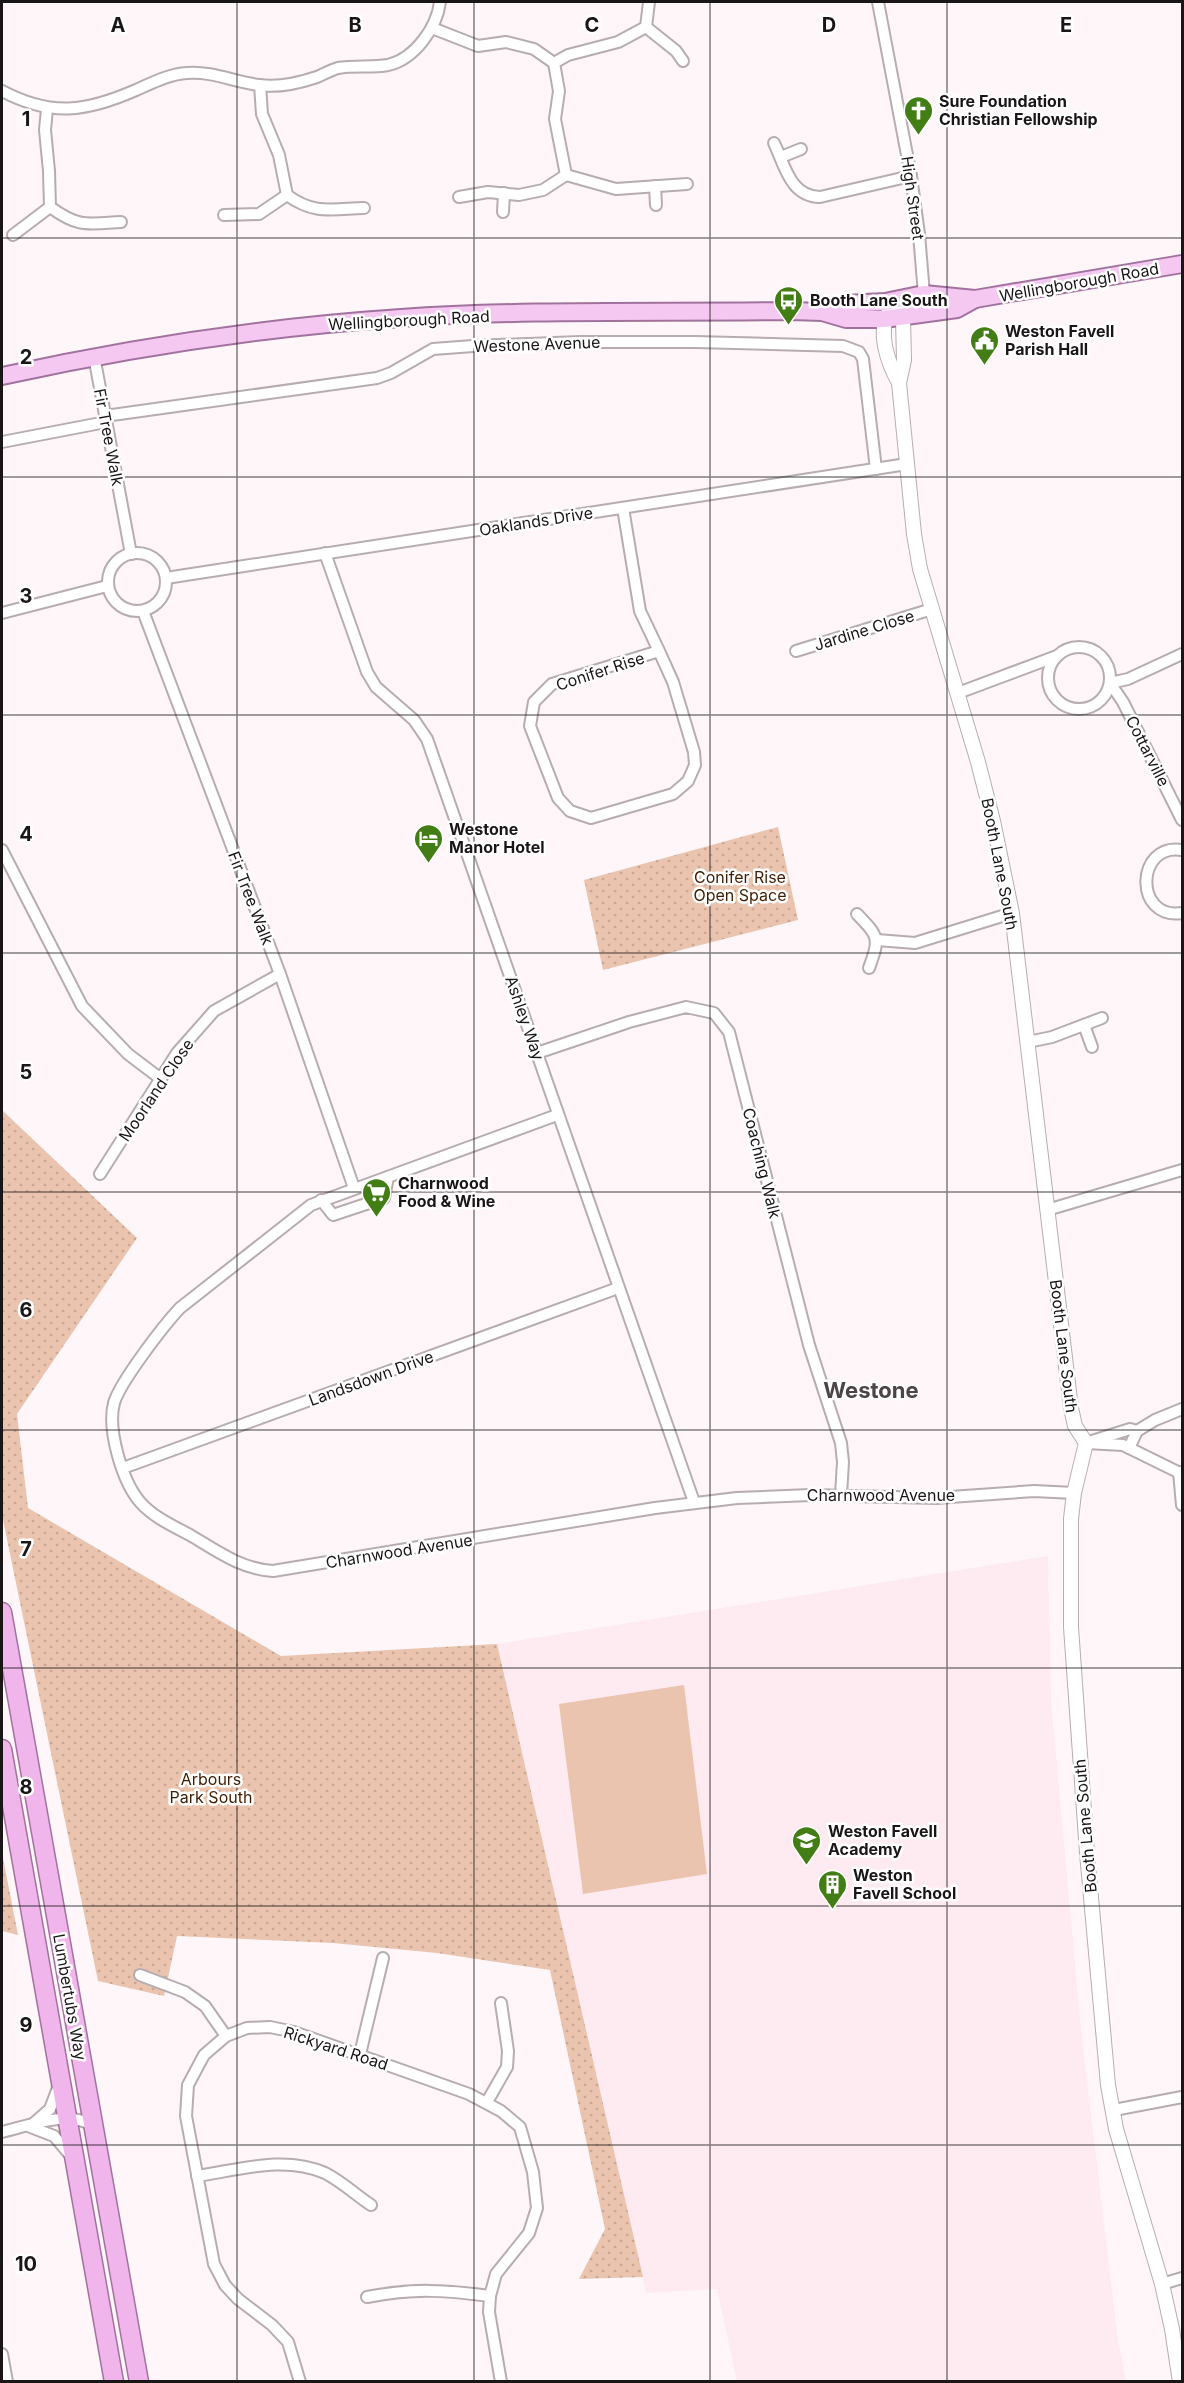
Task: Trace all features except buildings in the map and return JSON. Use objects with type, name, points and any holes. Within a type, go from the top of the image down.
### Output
[{"type":"highway","name":"Lumbertubs Way","points":[[2,1612],[139,2382]]},
{"type":"highway","name":"Lumbertubs Way","points":[[2,1749],[114,2382]]},
{"type":"main road","name":"Wellingborough Road","points":[[822,312],[845,304],[894,300],[924,294],[975,299],[1182,264]]},
{"type":"main road","name":"Wellingborough Road","points":[[2,376],[168,343],[283,328],[403,318],[512,314],[822,312],[846,319],[884,320],[957,309],[975,299]]},
{"type":"street","points":[[2,91],[33,106],[47,109],[88,108],[113,100],[165,77],[185,73],[219,74],[260,85],[296,83],[337,68],[390,65],[411,52],[423,41],[432,28],[440,2]]},
{"type":"street","points":[[646,27],[649,2]]},
{"type":"street","name":"High Street","points":[[878,2],[911,176],[924,294]]},
{"type":"street","points":[[554,63],[568,55],[618,42],[646,27]]},
{"type":"street","points":[[646,27],[676,51],[683,61]]},
{"type":"street","points":[[432,28],[478,46],[506,42],[534,49],[554,63],[559,91],[555,119],[566,175]]},
{"type":"street","points":[[260,85],[262,114],[279,155],[287,195],[302,206],[317,210],[364,208]]},
{"type":"street","points":[[47,109],[45,130],[50,207]]},
{"type":"street","points":[[774,143],[792,184],[812,196],[911,176]]},
{"type":"street","points":[[781,157],[801,149]]},
{"type":"street","points":[[459,198],[488,192],[519,195],[543,190],[566,175],[616,189],[687,184]]},
{"type":"street","points":[[655,186],[656,205]]},
{"type":"street","points":[[502,212],[504,193]]},
{"type":"street","points":[[224,214],[259,214],[287,195]]},
{"type":"street","points":[[50,207],[72,222],[82,225],[121,222]]},
{"type":"street","points":[[14,235],[50,207]]},
{"type":"street","points":[[903,318],[924,294]]},
{"type":"street","points":[[884,320],[894,300]]},
{"type":"street","name":"Booth Lane South","points":[[894,300],[903,318],[904,360],[898,383]]},
{"type":"street","name":"Booth Lane South","points":[[884,320],[888,362],[898,383],[916,553],[991,811],[1012,914],[1071,1408],[1075,1426],[1086,1443],[1074,1493],[1070,1552],[1075,1693],[1108,2085],[1116,2129],[1162,2284],[1180,2382]]},
{"type":"street","name":"Westone Avenue","points":[[2,442],[106,419],[377,378],[392,373],[433,349],[580,342],[843,346],[859,352],[863,359],[876,469]]},
{"type":"street","name":"Fir Tree Walk","points":[[94,357],[131,554]]},
{"type":"street","name":"Oaklands Drive","points":[[166,578],[907,464]]},
{"type":"street","name":"Conifer Rise","points":[[623,508],[639,612],[659,651],[673,682],[694,752],[695,765],[688,781],[674,794],[591,818],[570,811],[558,798],[530,726],[534,702],[552,684],[659,651]]},
{"type":"street","name":"Ashley Way","points":[[325,553],[367,672],[376,687],[414,720],[427,740],[694,1502]]},
{"type":"street","points":[[131,554],[151,557],[159,563],[166,578],[162,597],[155,605],[143,611],[123,608],[115,602],[107,585],[111,568],[118,560],[131,554]]},
{"type":"street","points":[[2,613],[107,585]]},
{"type":"street","name":"Jardine Close","points":[[796,651],[932,609]]},
{"type":"street","name":"Fir Tree Walk","points":[[143,611],[280,974],[354,1188]]},
{"type":"street","name":"Cottarville","points":[[958,693],[1076,648],[1094,651],[1102,657],[1108,668],[1110,683],[1123,702],[1182,820]]},
{"type":"street","points":[[1057,656],[1048,678],[1053,696],[1071,708],[1081,709],[1091,707],[1105,696],[1110,683],[1128,679],[1182,654]]},
{"type":"street","points":[[2,850],[82,1006],[128,1054],[161,1079]]},
{"type":"street","points":[[1182,850],[1163,853],[1157,857],[1150,866],[1145,880],[1146,890],[1155,904],[1164,911],[1182,913]]},
{"type":"street","points":[[857,914],[873,931],[877,940],[869,968]]},
{"type":"street","points":[[877,940],[915,943],[1012,914]]},
{"type":"street","name":"Moorland Close","points":[[100,1174],[177,1053],[214,1011],[280,974]]},
{"type":"street","name":"Coaching Walk","points":[[537,1053],[629,1022],[686,1007],[714,1013],[729,1032],[809,1345],[841,1443],[843,1462],[841,1495]]},
{"type":"street","points":[[1028,1042],[1052,1037],[1102,1018]]},
{"type":"street","points":[[1084,1025],[1092,1047]]},
{"type":"street","name":"Charnwood Avenue","points":[[557,1115],[321,1200],[311,1205],[198,1293],[168,1321],[114,1402],[111,1426],[123,1468],[135,1496],[154,1514],[243,1565],[273,1571],[694,1502],[765,1496],[841,1495],[936,1498],[1034,1491],[1074,1493]]},
{"type":"street","points":[[1047,1210],[1182,1170]]},
{"type":"street","points":[[321,1200],[333,1215],[384,1198],[388,1177]]},
{"type":"street","name":"Landsdown Drive","points":[[123,1468],[618,1288]]},
{"type":"street","points":[[1129,1448],[1137,1431],[1155,1420],[1182,1409]]},
{"type":"street","points":[[1086,1443],[1130,1428],[1137,1431]]},
{"type":"street","points":[[1086,1443],[1116,1444],[1129,1448],[1181,1473],[1182,1505]]},
{"type":"street","points":[[360,2054],[383,1958]]},
{"type":"street","points":[[140,1975],[185,1992],[205,2006],[226,2036]]},
{"type":"street","points":[[487,2102],[507,2067],[508,2051],[501,2003]]},
{"type":"street","name":"Rickyard Road","points":[[300,2382],[288,2342],[272,2325],[231,2292],[214,2264],[186,2116],[188,2085],[204,2055],[226,2036],[247,2028],[270,2027],[294,2032],[360,2054],[487,2102],[520,2127],[533,2172],[537,2208],[529,2233],[496,2274],[490,2296],[489,2312],[501,2382]]},
{"type":"street","points":[[28,2126],[39,2121],[50,2109],[60,2081]]},
{"type":"street","points":[[1114,2110],[1182,2097]]},
{"type":"street","points":[[2,2132],[67,2117],[85,2120],[93,2127]]},
{"type":"street","points":[[28,2126],[54,2136],[75,2161]]},
{"type":"street","points":[[197,2176],[274,2164],[300,2164],[327,2174],[371,2205]]},
{"type":"street","points":[[1162,2284],[1182,2278]]},
{"type":"street","points":[[367,2298],[405,2290],[433,2290],[490,2296]]},
{"type":"street","points":[[2,2354],[5,2375]]},
{"type":"shaded area","name":"Weston Favell Academy","points":[[1048,1556],[1051,1700],[1081,2030],[1118,2341],[1126,2381],[737,2381],[717,2289],[646,2293],[497,1644]]},
{"type":"green space","name":"Conifer Rise Open Space","points":[[778,827],[798,920],[603,970],[584,880]]},
{"type":"green space","name":"Arbours Park South","points":[[2,1110],[137,1238],[17,1414],[28,1508],[281,1656],[497,1644],[643,2277],[579,2279],[605,2229],[550,1970],[437,1953],[333,1943],[177,1936],[164,1996],[98,1981],[2,1515]]},
{"type":"green space","points":[[684,1685],[707,1874],[583,1894],[559,1704]]},
{"type":"green space","points":[[2,1853],[18,1935],[2,1931]]},
{"type":"place","name":"Sure Foundation Christian Fellowship","points":[[918,136]]},
{"type":"place","name":"Booth Lane South","points":[[789,326]]},
{"type":"place","name":"Weston Favell Parish Hall","points":[[984,366]]},
{"type":"place","name":"Westone Manor Hotel","points":[[428,864]]},
{"type":"place","name":"Charnwood Food & Wine","points":[[377,1218]]},
{"type":"place","name":"Weston Favell Academy","points":[[807,1866]]},
{"type":"place","name":"Weston Favell School","points":[[832,1910]]},
{"type":"district","name":"Westone","points":[[871,1390]]}]
